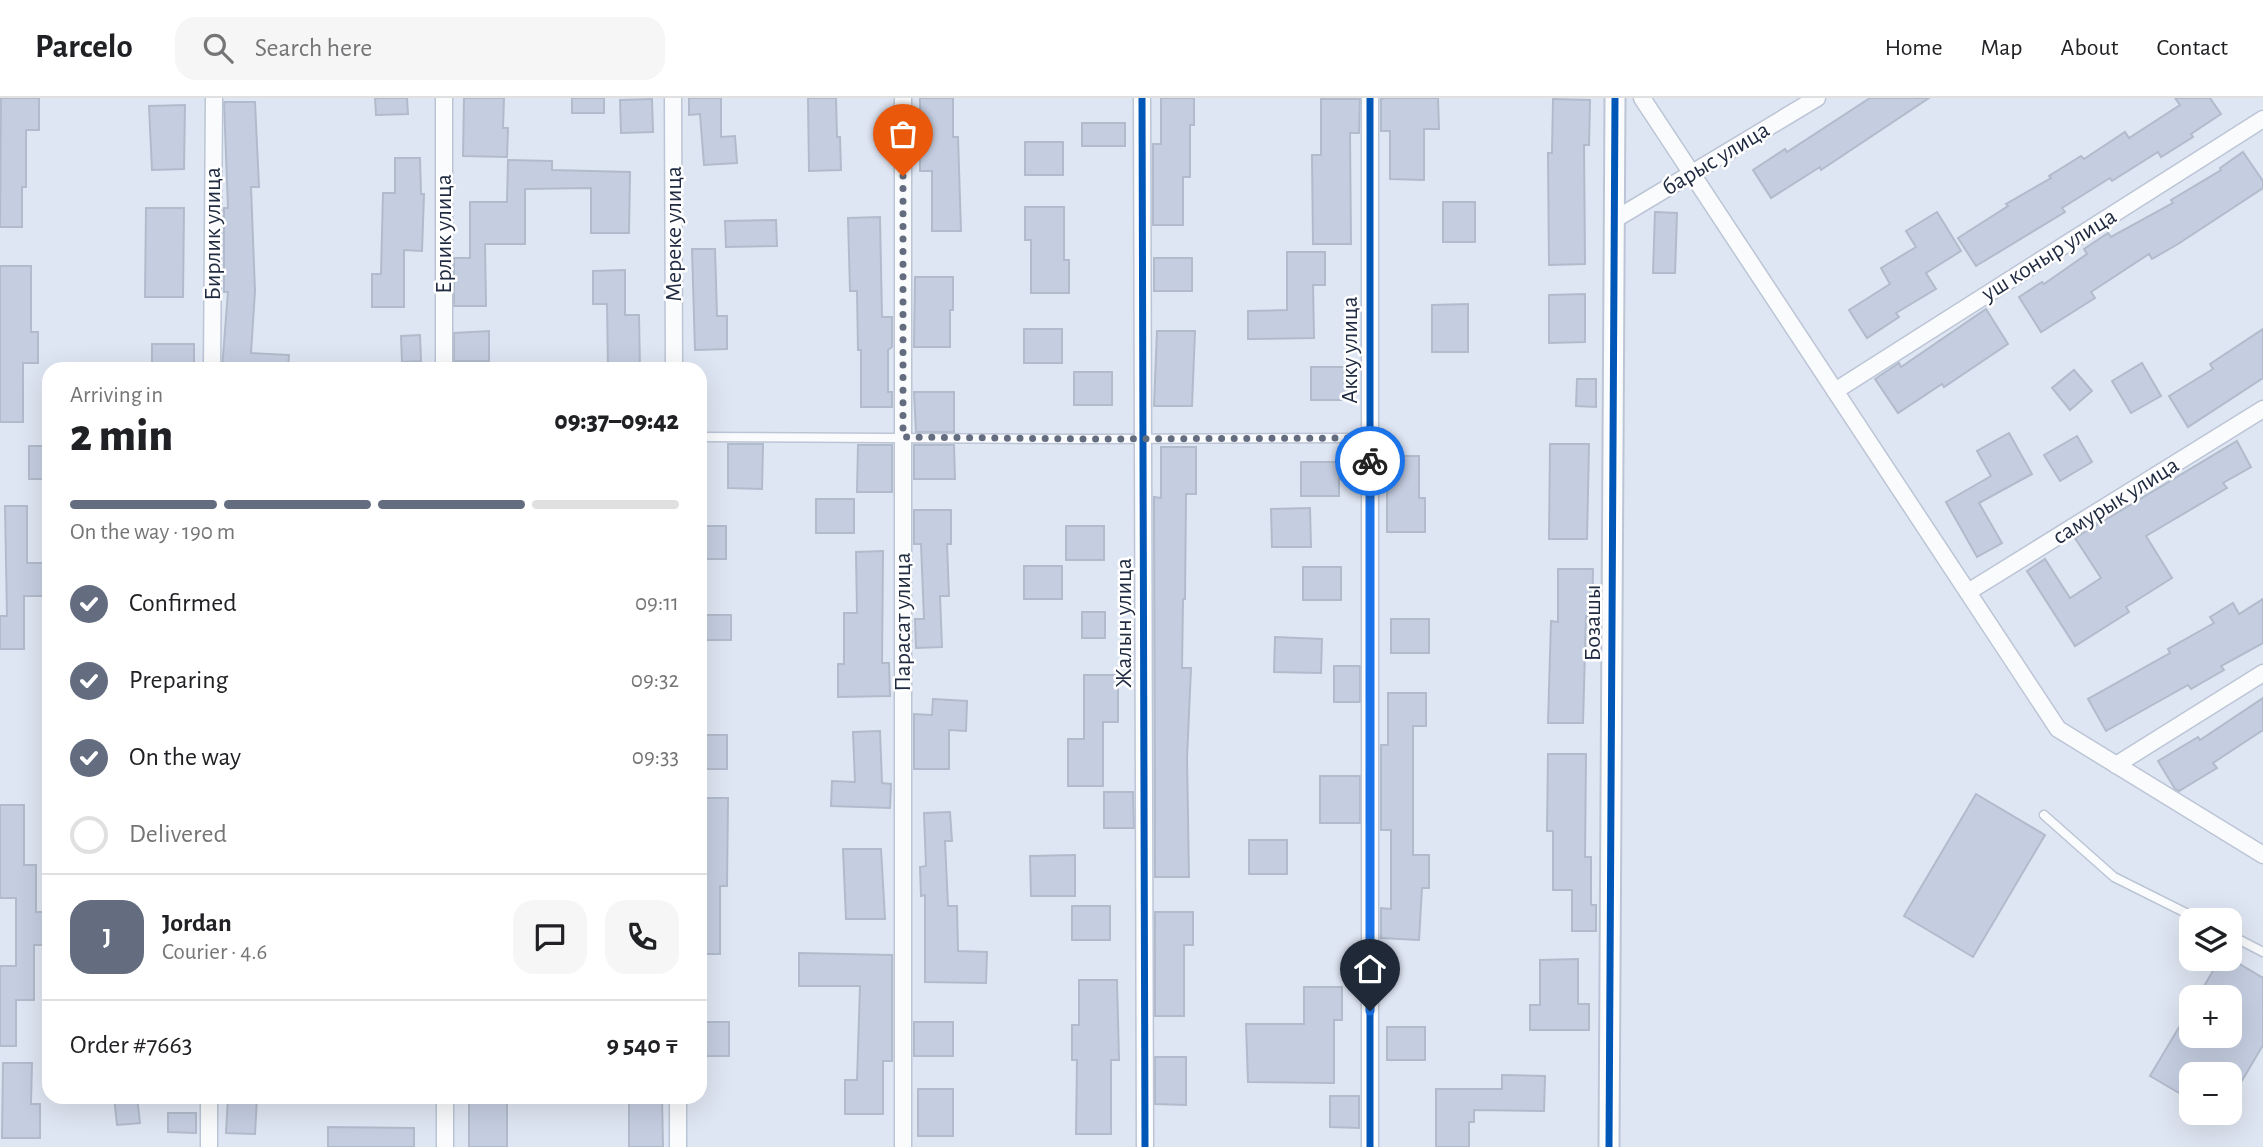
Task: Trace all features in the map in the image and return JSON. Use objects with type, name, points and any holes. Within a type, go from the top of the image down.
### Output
[{"type":"street","name":"Бирлик улица","points":[[212,362],[214,98]]},
{"type":"street","name":"Ерлик улица","points":[[444,98],[444,362]]},
{"type":"street","name":"Мереке улица","points":[[673,98],[674,362]]},
{"type":"street","name":"Парасат улица","points":[[903,98],[903,1147]]},
{"type":"street","name":"Жалын улица","points":[[1142,98],[1145,1147]]},
{"type":"street","name":"Акку улица","points":[[1370,98],[1370,1147]]},
{"type":"street","name":"Бозашы","points":[[1609,1147],[1615,98]]},
{"type":"street","points":[[1642,98],[2058,729],[2263,855]]},
{"type":"street","name":"барыс улица","points":[[1614,219],[1817,98]]},
{"type":"street","name":"уш коныр улица","points":[[1835,391],[2263,119]]},
{"type":"street","name":"самурык улица","points":[[1968,592],[2263,409]]},
{"type":"street","points":[[2116,765],[2263,674]]},
{"type":"street","points":[[209,1104],[209,1147]]},
{"type":"street","points":[[445,1104],[445,1147]]},
{"type":"street","points":[[678,1104],[678,1147]]},
{"type":"lane","points":[[707,437],[1370,438]]},
{"type":"lane","points":[[2044,815],[2114,877],[2179,910]]},
{"type":"lane","points":[[2242,941],[2263,952]]},
{"type":"building","points":[[1,98],[39,98],[39,130],[26,130],[26,187],[22,187],[22,227],[0,227]]},
{"type":"building","points":[[375,98],[407,98],[408,114],[376,115]]},
{"type":"building","points":[[464,98],[504,98],[503,128],[508,128],[507,157],[463,156]]},
{"type":"building","points":[[572,98],[604,98],[604,113],[572,113]]},
{"type":"building","points":[[689,98],[721,98],[721,137],[735,136],[737,163],[704,165],[700,114],[689,115]]},
{"type":"building","points":[[808,98],[836,98],[841,170],[809,171]]},
{"type":"building","points":[[920,98],[953,98],[953,137],[958,137],[961,231],[932,231],[932,171],[920,171]]},
{"type":"building","points":[[1161,98],[1194,98],[1194,125],[1190,125],[1190,177],[1183,177],[1183,225],[1153,225],[1153,144],[1161,144]]},
{"type":"building","points":[[1438,98],[1439,129],[1424,129],[1424,180],[1390,179],[1390,131],[1381,131],[1381,99]]},
{"type":"building","points":[[1870,98],[1929,98],[1821,170],[1820,167],[1771,198],[1753,170],[1785,149],[1787,152]]},
{"type":"building","points":[[2175,98],[2210,98],[2221,114],[2191,134],[2193,137],[2161,157],[2158,152],[2112,181],[2110,178],[2062,208],[2065,212],[1976,266],[1958,238],[2081,156],[2084,159],[2125,132],[2129,138],[2180,105]]},
{"type":"building","points":[[652,99],[653,132],[621,133],[620,100]]},
{"type":"building","points":[[1321,99],[1360,99],[1359,133],[1350,133],[1351,244],[1313,244],[1312,155],[1321,155]]},
{"type":"building","points":[[1553,99],[1590,100],[1589,145],[1584,145],[1585,264],[1549,265],[1548,153],[1552,153]]},
{"type":"building","points":[[224,102],[255,102],[259,187],[251,187],[255,291],[251,353],[289,355],[288,362],[223,362],[228,292],[224,292],[224,208],[228,208]]},
{"type":"building","points":[[185,105],[184,169],[152,170],[149,106]]},
{"type":"building","points":[[1082,123],[1125,123],[1125,146],[1082,146]]},
{"type":"building","points":[[1025,142],[1063,142],[1063,175],[1025,175]]},
{"type":"building","points":[[2243,152],[2263,181],[2263,188],[2178,244],[2152,259],[2149,254],[2091,292],[2095,298],[2041,332],[2019,297],[2042,282],[2044,284],[2087,254],[2084,249],[2108,233],[2111,237],[2173,203],[2171,200],[2221,170],[2220,168]]},
{"type":"building","points":[[395,158],[420,158],[421,194],[424,194],[422,251],[404,250],[404,307],[372,307],[372,274],[381,274],[383,193],[395,193]]},
{"type":"building","points":[[508,160],[552,161],[552,170],[630,172],[629,233],[591,233],[591,188],[525,189],[525,244],[485,244],[486,306],[454,306],[454,258],[470,258],[470,202],[507,202]]},
{"type":"building","points":[[1443,202],[1475,202],[1475,242],[1443,242]]},
{"type":"building","points":[[1025,207],[1064,207],[1064,260],[1069,260],[1069,293],[1031,293],[1031,240],[1025,240]]},
{"type":"building","points":[[146,208],[184,208],[183,297],[145,297]]},
{"type":"building","points":[[1655,212],[1677,213],[1675,273],[1653,273]]},
{"type":"building","points":[[1937,212],[1961,251],[1926,273],[1936,289],[1896,313],[1899,317],[1867,338],[1849,310],[1890,284],[1881,268],[1916,247],[1906,231]]},
{"type":"building","points":[[880,217],[882,317],[892,317],[892,347],[888,350],[888,392],[892,392],[892,407],[861,407],[857,291],[850,291],[848,218]]},
{"type":"building","points":[[776,220],[777,246],[726,247],[725,221]]},
{"type":"building","points":[[692,249],[715,249],[717,316],[727,316],[727,349],[695,350]]},
{"type":"building","points":[[1287,252],[1325,252],[1325,285],[1313,285],[1314,338],[1248,339],[1248,311],[1287,310]]},
{"type":"building","points":[[1154,258],[1192,258],[1192,291],[1154,291]]},
{"type":"building","points":[[0,266],[31,266],[31,332],[38,332],[38,363],[23,363],[23,422],[0,422]]},
{"type":"building","points":[[625,270],[625,315],[639,315],[640,362],[608,362],[607,304],[593,304],[593,271]]},
{"type":"building","points":[[915,277],[953,277],[950,347],[914,347]]},
{"type":"building","points":[[1585,294],[1585,342],[1549,343],[1549,295]]},
{"type":"building","points":[[1468,304],[1468,352],[1432,352],[1432,305]]},
{"type":"building","points":[[1986,309],[2008,344],[1944,387],[1942,384],[1898,413],[1875,379],[1899,363],[1901,367]]},
{"type":"building","points":[[1024,329],[1062,329],[1062,363],[1024,363]]},
{"type":"building","points":[[2263,329],[2263,378],[2188,427],[2169,396],[2213,369],[2210,364]]},
{"type":"building","points":[[489,331],[489,361],[454,361],[454,333]]},
{"type":"building","points":[[1157,331],[1195,331],[1192,406],[1154,406]]},
{"type":"building","points":[[420,335],[421,361],[402,362],[401,336]]},
{"type":"building","points":[[152,344],[194,344],[194,362],[152,362]]},
{"type":"building","points":[[2142,363],[2161,396],[2131,413],[2112,381]]},
{"type":"building","points":[[1311,367],[1349,367],[1349,400],[1311,400]]},
{"type":"building","points":[[2074,370],[2092,391],[2070,410],[2052,388]]},
{"type":"building","points":[[1074,372],[1112,372],[1112,405],[1074,405]]},
{"type":"building","points":[[1577,379],[1596,379],[1596,407],[1576,406]]},
{"type":"building","points":[[914,392],[954,392],[954,432],[916,432]]},
{"type":"building","points":[[2009,433],[2032,474],[1979,503],[2002,543],[1977,557],[1946,502],[1991,476],[1977,451]]},
{"type":"building","points":[[2077,436],[2092,462],[2060,481],[2044,455]]},
{"type":"building","points":[[2237,441],[2251,467],[2223,483],[2227,488],[2146,536],[2172,578],[2126,607],[2129,612],[2075,646],[2027,571],[2045,559],[2070,598],[2101,578],[2075,538]]},
{"type":"building","points":[[728,444],[763,444],[762,489],[728,488]]},
{"type":"building","points":[[1550,444],[1589,444],[1587,539],[1549,539]]},
{"type":"building","points":[[858,445],[892,445],[892,492],[857,492]]},
{"type":"building","points":[[914,445],[954,445],[955,479],[914,479]]},
{"type":"building","points":[[29,446],[42,446],[42,479],[29,479]]},
{"type":"building","points":[[1161,447],[1196,447],[1196,494],[1186,494],[1183,599],[1182,668],[1191,668],[1187,758],[1189,877],[1155,877],[1154,497],[1161,498]]},
{"type":"building","points":[[1381,456],[1419,456],[1419,498],[1425,498],[1425,532],[1387,532],[1387,490],[1381,490]]},
{"type":"building","points":[[1301,462],[1339,462],[1339,496],[1301,496]]},
{"type":"building","points":[[816,499],[854,499],[854,533],[816,533]]},
{"type":"building","points":[[5,506],[27,506],[27,563],[42,563],[42,596],[24,596],[24,649],[0,649],[0,616],[7,616]]},
{"type":"building","points":[[1310,508],[1311,547],[1272,547],[1271,509]]},
{"type":"building","points":[[914,510],[951,510],[951,544],[947,544],[949,596],[940,596],[942,647],[916,648],[915,619],[924,619],[921,544],[914,544]]},
{"type":"building","points":[[707,526],[726,526],[726,559],[707,559]]},
{"type":"building","points":[[1066,526],[1104,526],[1104,560],[1066,560]]},
{"type":"building","points":[[883,551],[882,663],[889,663],[890,696],[838,697],[838,664],[844,664],[844,613],[857,613],[856,552]]},
{"type":"building","points":[[1024,566],[1062,566],[1062,599],[1024,599]]},
{"type":"building","points":[[1303,567],[1341,567],[1341,600],[1303,600]]},
{"type":"building","points":[[1558,569],[1593,569],[1592,616],[1586,616],[1583,723],[1548,723],[1551,621],[1558,622]]},
{"type":"building","points":[[2263,599],[2263,643],[2221,666],[2224,670],[2191,689],[2188,685],[2106,731],[2088,699],[2170,653],[2168,649],[2214,623],[2210,617],[2233,603],[2239,614]]},
{"type":"building","points":[[1082,612],[1105,612],[1105,638],[1082,638]]},
{"type":"building","points":[[707,615],[731,615],[731,640],[707,640]]},
{"type":"building","points":[[1391,619],[1429,619],[1429,653],[1391,653]]},
{"type":"building","points":[[1275,637],[1322,639],[1321,673],[1274,672]]},
{"type":"building","points":[[1334,666],[1360,666],[1360,702],[1334,702]]},
{"type":"building","points":[[1084,675],[1118,675],[1118,722],[1103,722],[1103,786],[1068,786],[1068,739],[1084,739]]},
{"type":"building","points":[[1388,693],[1426,693],[1426,726],[1413,726],[1413,855],[1429,855],[1429,888],[1422,888],[1419,940],[1381,938],[1381,908],[1391,909],[1391,830],[1381,830],[1381,745],[1388,745]]},
{"type":"building","points":[[2263,698],[2263,730],[2213,763],[2217,768],[2179,791],[2175,789],[2158,761],[2198,737],[2200,740]]},
{"type":"building","points":[[933,699],[967,701],[966,731],[949,730],[949,769],[914,769],[914,714],[932,715]]},
{"type":"building","points":[[880,731],[882,783],[891,784],[890,808],[831,806],[832,781],[855,782],[853,732]]},
{"type":"building","points":[[707,735],[727,735],[727,769],[707,769]]},
{"type":"building","points":[[1548,754],[1586,754],[1585,857],[1591,857],[1591,905],[1596,905],[1596,931],[1572,931],[1572,890],[1553,890],[1553,831],[1547,831]]},
{"type":"building","points":[[1320,776],[1360,776],[1360,823],[1320,823]]},
{"type":"building","points":[[1104,792],[1133,792],[1134,828],[1104,828]]},
{"type":"building","points":[[1976,794],[2045,835],[1973,957],[1904,916]]},
{"type":"building","points":[[707,798],[728,798],[727,886],[720,886],[720,954],[707,954]]},
{"type":"building","points":[[0,805],[24,805],[24,865],[36,865],[36,912],[42,912],[42,945],[34,945],[34,1000],[16,1000],[16,1046],[0,1046],[0,966],[16,966],[16,898],[0,898]]},
{"type":"building","points":[[950,812],[952,841],[945,841],[948,906],[957,906],[958,951],[987,952],[986,983],[925,982],[925,895],[921,896],[920,867],[926,866],[924,813]]},
{"type":"building","points":[[1249,840],[1287,840],[1287,874],[1249,874]]},
{"type":"building","points":[[843,849],[881,849],[885,919],[846,919]]},
{"type":"building","points":[[1075,855],[1075,896],[1031,896],[1030,856]]},
{"type":"building","points":[[1072,906],[1110,906],[1110,940],[1072,940]]},
{"type":"building","points":[[1155,912],[1193,912],[1193,945],[1184,945],[1184,1016],[1155,1016]]},
{"type":"building","points":[[799,953],[892,955],[892,1061],[883,1061],[883,1114],[845,1114],[845,1080],[857,1080],[860,986],[799,986]]},
{"type":"building","points":[[1578,959],[1578,1004],[1589,1004],[1589,1030],[1530,1030],[1530,1005],[1540,1005],[1540,960]]},
{"type":"building","points":[[2242,966],[2263,978],[2263,1045],[2242,1081],[2242,1062],[2179,1062],[2179,1093],[2150,1076],[2179,1027],[2179,1048],[2242,1048],[2242,985],[2205,985],[2213,971],[2242,971]]},
{"type":"building","points":[[1079,980],[1117,980],[1119,1060],[1111,1060],[1111,1134],[1076,1134],[1077,1060],[1072,1060],[1072,1025],[1079,1025]]},
{"type":"building","points":[[1304,987],[1342,987],[1342,1020],[1334,1020],[1334,1083],[1248,1082],[1246,1024],[1304,1024]]},
{"type":"building","points":[[707,1022],[729,1022],[729,1056],[707,1056]]},
{"type":"building","points":[[914,1022],[953,1022],[953,1056],[914,1056]]},
{"type":"building","points":[[1387,1027],[1425,1027],[1425,1060],[1387,1060]]},
{"type":"building","points":[[1155,1057],[1186,1057],[1186,1105],[1155,1104]]},
{"type":"building","points":[[3,1063],[32,1063],[31,1104],[40,1104],[40,1138],[2,1138]]},
{"type":"building","points":[[1502,1075],[1545,1076],[1544,1111],[1474,1110],[1474,1122],[1469,1122],[1469,1147],[1436,1147],[1436,1089],[1502,1089]]},
{"type":"building","points":[[918,1089],[953,1089],[953,1136],[918,1136]]},
{"type":"building","points":[[1330,1096],[1359,1096],[1359,1128],[1330,1127]]},
{"type":"building","points":[[115,1104],[138,1104],[140,1123],[117,1125]]},
{"type":"building","points":[[228,1104],[257,1104],[255,1134],[226,1133]]},
{"type":"building","points":[[469,1104],[507,1104],[507,1147],[469,1147]]},
{"type":"building","points":[[629,1104],[662,1104],[663,1147],[629,1147]]},
{"type":"building","points":[[168,1113],[196,1113],[196,1133],[168,1132]]},
{"type":"building","points":[[328,1127],[414,1128],[414,1147],[328,1147]]},
{"type":"cycle path","points":[[1142,98],[1145,1147]]},
{"type":"cycle path","points":[[1370,98],[1370,1147]]},
{"type":"cycle path","points":[[1609,1147],[1615,98]]},
{"type":"way so far","points":[[903,176],[903,437],[1370,438],[1370,461]]},
{"type":"route","points":[[1370,461],[1370,1011]]}]
